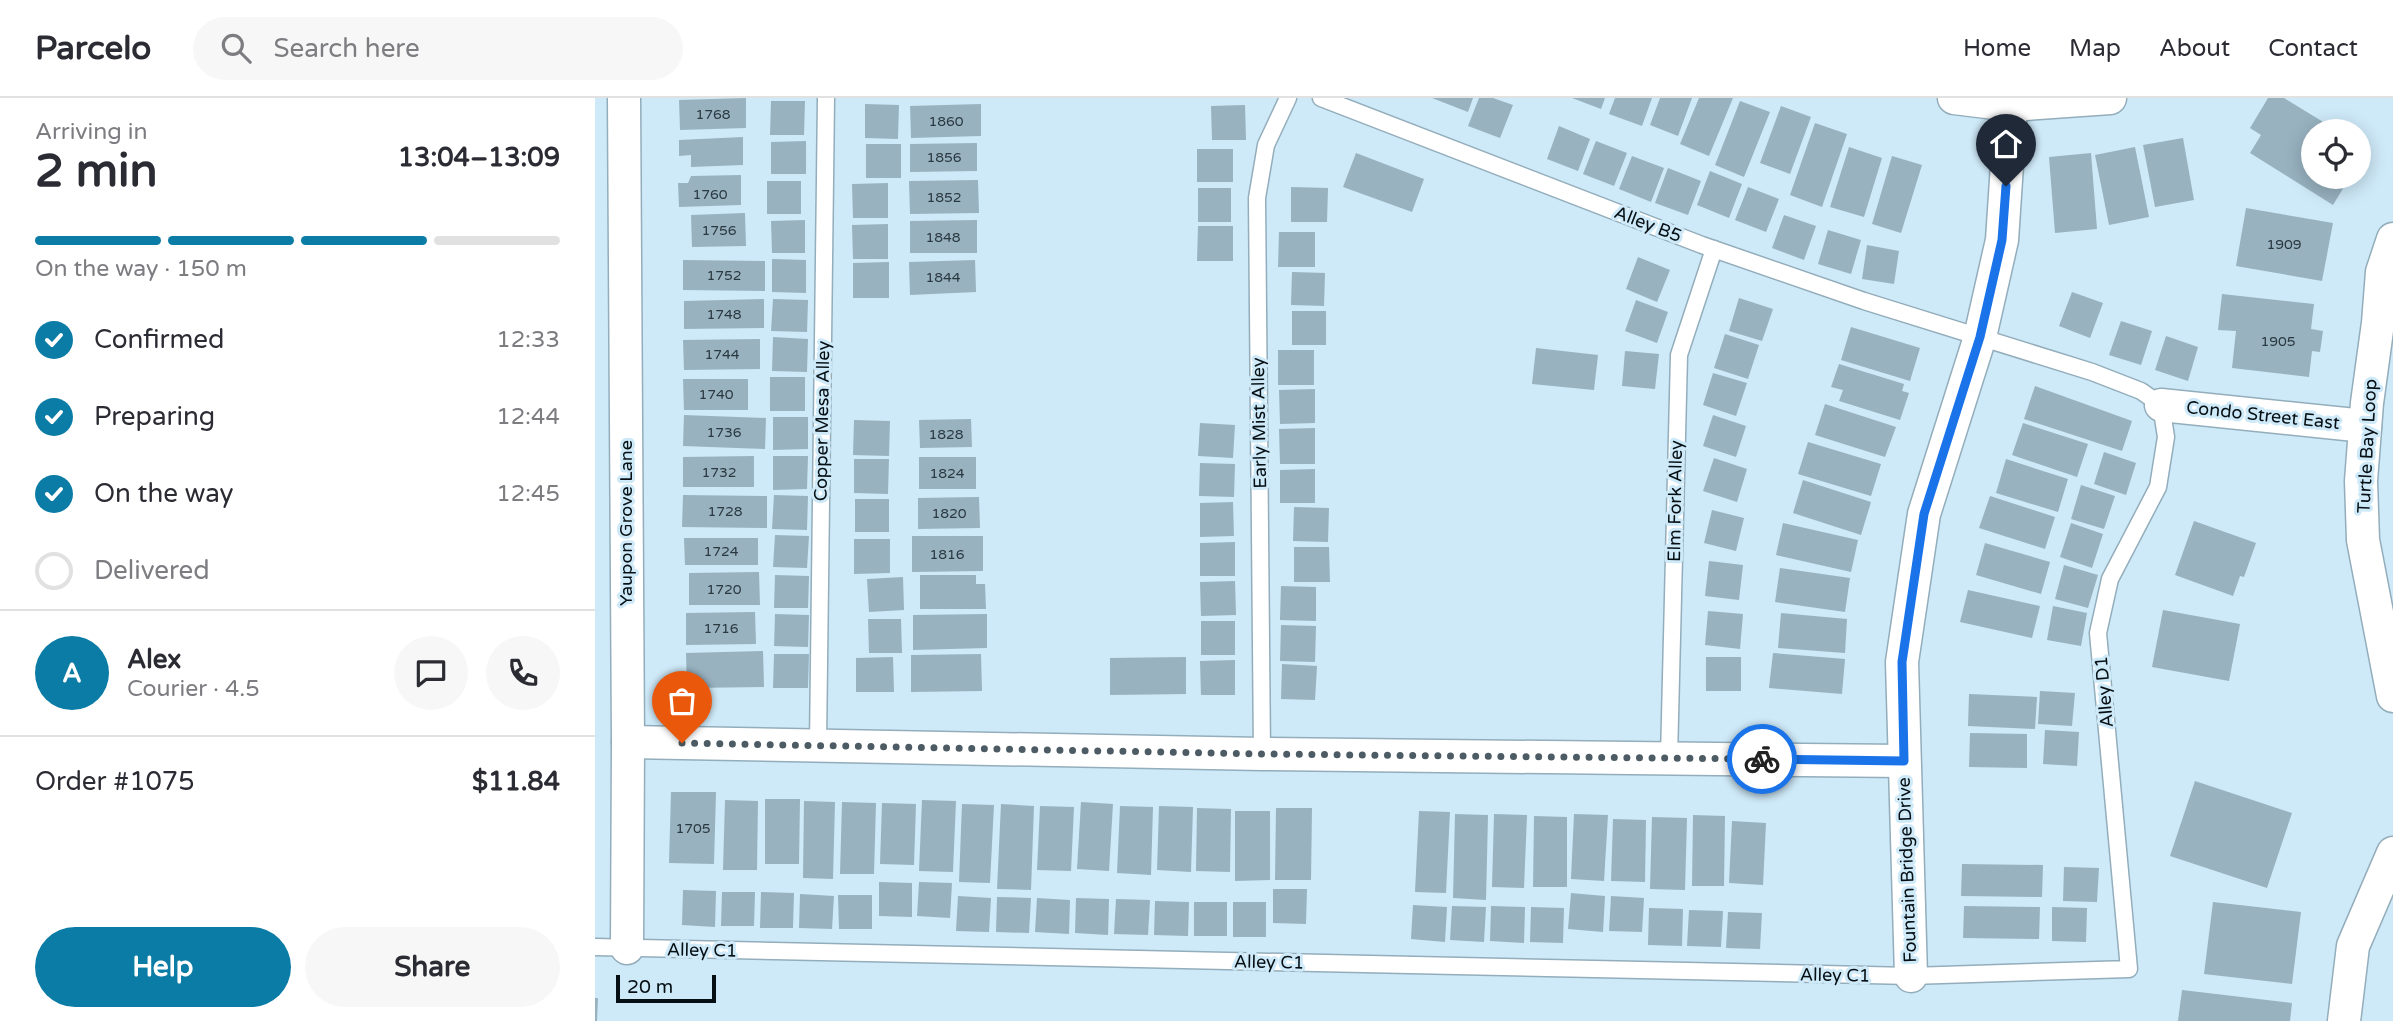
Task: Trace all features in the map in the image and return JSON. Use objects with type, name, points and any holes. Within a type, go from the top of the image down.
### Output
[{"type":"street","name":"Yaupon Grove Lane","points":[[624,98],[627,948]]},
{"type":"street","points":[[1954,98],[2011,105],[2110,98]]},
{"type":"street","name":"Fountain Bridge Drive","points":[[1911,976],[1902,662],[1924,514],[1980,337],[2002,240],[2011,105]]},
{"type":"street","name":"Turtle Bay Loop","points":[[2393,239],[2382,272],[2361,481],[2363,540],[2393,696]]},
{"type":"street","name":"Condo Street East","points":[[2161,405],[2365,426]]},
{"type":"street","points":[[628,742],[1262,754],[1904,761]]},
{"type":"street","points":[[2344,1021],[2353,946],[2393,853]]},
{"type":"lane","name":"Copper Mesa Alley","points":[[818,744],[826,98]]},
{"type":"lane","name":"Early Mist Alley","points":[[1262,754],[1257,198],[1266,145],[1289,98]]},
{"type":"lane","name":"Alley B5","points":[[1321,98],[1714,249],[1864,302],[1980,337]]},
{"type":"lane","name":"Elm Fork Alley","points":[[1669,758],[1679,355],[1714,249]]},
{"type":"lane","points":[[1980,337],[2092,372],[2141,391],[2161,405]]},
{"type":"lane","name":"Alley D1","points":[[1911,976],[2129,969],[2098,633],[2110,579],[2158,487],[2166,437],[2161,405]]},
{"type":"lane","name":"Alley C1","points":[[595,947],[1911,976]]},
{"type":"building","points":[[746,98],[746,128],[680,130],[679,100]]},
{"type":"building","points":[[1432,98],[1473,98],[1468,112]]},
{"type":"building","points":[[1479,98],[1493,98],[1513,105],[1500,138],[1468,126]]},
{"type":"building","points":[[1572,98],[1605,98],[1601,109]]},
{"type":"building","points":[[1615,98],[1652,98],[1642,126],[1609,114]]},
{"type":"building","points":[[1660,98],[1692,98],[1678,136],[1650,125]]},
{"type":"building","points":[[1699,98],[1733,98],[1709,156],[1680,144]]},
{"type":"building","points":[[2268,98],[2284,98],[2318,119],[2301,119],[2301,185],[2250,153],[2261,135],[2250,128]]},
{"type":"building","points":[[771,101],[805,101],[804,135],[770,135]]},
{"type":"building","points":[[1740,101],[1770,112],[1744,177],[1715,165]]},
{"type":"building","points":[[865,104],[899,105],[898,139],[865,138]]},
{"type":"building","points":[[981,104],[981,136],[911,138],[910,106]]},
{"type":"building","points":[[1245,105],[1246,140],[1212,140],[1211,106]]},
{"type":"building","points":[[1781,106],[1811,117],[1790,174],[1760,163]]},
{"type":"building","points":[[1815,123],[1847,134],[1822,207],[1790,195]]},
{"type":"building","points":[[1559,126],[1590,139],[1578,171],[1547,159]]},
{"type":"building","points":[[743,137],[743,165],[691,167],[691,155],[679,156],[679,140]]},
{"type":"building","points":[[2183,138],[2194,200],[2155,207],[2143,145]]},
{"type":"building","points":[[806,141],[806,174],[771,174],[771,142]]},
{"type":"building","points":[[1596,141],[1627,153],[1614,186],[1583,174]]},
{"type":"building","points":[[977,143],[977,171],[910,172],[910,144]]},
{"type":"building","points":[[866,144],[901,144],[901,178],[866,178]]},
{"type":"building","points":[[1849,147],[1882,158],[1864,217],[1830,207]]},
{"type":"building","points":[[2135,147],[2149,217],[2109,225],[2095,155]]},
{"type":"building","points":[[1197,149],[1233,149],[1233,182],[1197,182]]},
{"type":"building","points":[[1356,153],[1424,179],[1412,212],[1343,187]]},
{"type":"building","points":[[2091,153],[2097,229],[2055,233],[2049,157]]},
{"type":"building","points":[[1632,156],[1664,168],[1651,202],[1619,189]]},
{"type":"building","points":[[1892,156],[1922,165],[1901,233],[1872,224]]},
{"type":"building","points":[[1668,168],[1701,181],[1688,215],[1655,203]]},
{"type":"building","points":[[1710,171],[1742,184],[1729,218],[1697,205]]},
{"type":"building","points":[[741,175],[741,205],[679,207],[678,183],[688,183],[691,176]]},
{"type":"building","points":[[978,180],[979,213],[910,214],[909,181]]},
{"type":"building","points":[[767,181],[801,181],[801,214],[767,214]]},
{"type":"building","points":[[888,183],[888,218],[853,218],[852,184]]},
{"type":"building","points":[[1291,187],[1328,188],[1327,222],[1291,222]]},
{"type":"building","points":[[1748,187],[1779,199],[1766,232],[1735,220]]},
{"type":"building","points":[[1198,188],[1231,188],[1231,222],[1198,222]]},
{"type":"building","points":[[2307,189],[2343,189],[2333,205]]},
{"type":"building","points":[[2246,208],[2333,223],[2322,281],[2236,266]]},
{"type":"building","points":[[745,213],[746,246],[692,247],[691,215]]},
{"type":"building","points":[[1784,215],[1816,226],[1804,260],[1772,248]]},
{"type":"building","points":[[805,220],[805,253],[772,253],[771,221]]},
{"type":"building","points":[[977,220],[977,253],[910,253],[910,221]]},
{"type":"building","points":[[888,224],[888,259],[853,259],[852,225]]},
{"type":"building","points":[[1198,226],[1233,226],[1233,261],[1197,261]]},
{"type":"building","points":[[1828,230],[1861,240],[1851,274],[1818,264]]},
{"type":"building","points":[[1279,232],[1315,232],[1315,267],[1278,267]]},
{"type":"building","points":[[1867,245],[1899,251],[1894,284],[1862,279]]},
{"type":"building","points":[[1638,257],[1670,270],[1657,302],[1626,289]]},
{"type":"building","points":[[772,259],[806,260],[806,293],[772,292]]},
{"type":"building","points":[[683,260],[765,261],[765,291],[683,290]]},
{"type":"building","points":[[975,260],[976,292],[910,295],[909,262]]},
{"type":"building","points":[[889,262],[889,298],[853,298],[853,263]]},
{"type":"building","points":[[1292,272],[1325,273],[1324,306],[1291,305]]},
{"type":"building","points":[[2072,292],[2103,303],[2090,338],[2059,326]]},
{"type":"building","points":[[2222,294],[2314,304],[2311,329],[2323,331],[2320,352],[2312,351],[2309,377],[2232,368],[2236,331],[2218,330]]},
{"type":"building","points":[[1739,298],[1773,309],[1762,341],[1729,331]]},
{"type":"building","points":[[764,299],[764,328],[684,329],[684,301]]},
{"type":"building","points":[[773,299],[808,300],[807,332],[771,331]]},
{"type":"building","points":[[1636,300],[1668,312],[1657,343],[1625,331]]},
{"type":"building","points":[[1292,311],[1326,311],[1326,345],[1292,345]]},
{"type":"building","points":[[2121,321],[2152,331],[2141,365],[2109,355]]},
{"type":"building","points":[[1851,327],[1920,348],[1910,381],[1841,360]]},
{"type":"building","points":[[1725,334],[1759,345],[1748,379],[1714,368]]},
{"type":"building","points":[[2166,336],[2198,347],[2188,381],[2155,370]]},
{"type":"building","points":[[773,337],[808,339],[807,372],[772,371]]},
{"type":"building","points":[[760,339],[760,369],[684,370],[683,340]]},
{"type":"building","points":[[1536,348],[1598,355],[1594,390],[1532,384]]},
{"type":"building","points":[[1278,350],[1314,350],[1314,385],[1278,385]]},
{"type":"building","points":[[1625,351],[1659,354],[1655,389],[1622,386]]},
{"type":"building","points":[[1839,364],[1904,384],[1902,391],[1909,393],[1900,420],[1839,401],[1843,390],[1831,387]]},
{"type":"building","points":[[1713,373],[1747,383],[1736,416],[1703,405]]},
{"type":"building","points":[[770,377],[805,377],[805,411],[770,411]]},
{"type":"building","points":[[683,379],[748,379],[748,410],[684,410]]},
{"type":"building","points":[[2035,386],[2132,421],[2122,451],[2024,419]]},
{"type":"building","points":[[1315,389],[1315,423],[1280,424],[1279,390]]},
{"type":"building","points":[[1825,404],[1896,427],[1885,457],[1815,435]]},
{"type":"building","points":[[684,415],[766,418],[765,449],[683,446]]},
{"type":"building","points":[[1713,415],[1746,426],[1736,457],[1703,446]]},
{"type":"building","points":[[773,417],[808,417],[808,449],[773,450]]},
{"type":"building","points":[[971,419],[972,447],[920,448],[919,420]]},
{"type":"building","points":[[854,420],[890,421],[889,456],[853,455]]},
{"type":"building","points":[[1200,423],[1235,425],[1233,458],[1198,456]]},
{"type":"building","points":[[2023,423],[2088,444],[2077,477],[2012,455]]},
{"type":"building","points":[[1315,428],[1315,464],[1280,464],[1279,429]]},
{"type":"building","points":[[1808,442],[1881,464],[1871,496],[1798,474]]},
{"type":"building","points":[[2104,452],[2136,463],[2126,495],[2094,484]]},
{"type":"building","points":[[754,456],[754,487],[683,487],[683,457]]},
{"type":"building","points":[[773,456],[808,456],[807,489],[773,490]]},
{"type":"building","points":[[919,457],[976,457],[976,489],[919,489]]},
{"type":"building","points":[[1714,458],[1747,469],[1737,502],[1703,491]]},
{"type":"building","points":[[854,459],[889,459],[888,494],[854,493]]},
{"type":"building","points":[[2006,459],[2068,479],[2058,512],[1996,493]]},
{"type":"building","points":[[1200,463],[1235,464],[1234,497],[1199,496]]},
{"type":"building","points":[[1315,469],[1315,503],[1280,503],[1280,470]]},
{"type":"building","points":[[1803,480],[1871,502],[1861,535],[1793,513]]},
{"type":"building","points":[[2081,485],[2115,496],[2104,529],[2071,519]]},
{"type":"building","points":[[683,495],[767,496],[767,528],[682,527]]},
{"type":"building","points":[[774,495],[808,496],[807,530],[772,529]]},
{"type":"building","points":[[1990,496],[2055,517],[2045,549],[1979,528]]},
{"type":"building","points":[[979,497],[980,528],[918,529],[918,498]]},
{"type":"building","points":[[855,499],[889,499],[889,532],[855,532]]},
{"type":"building","points":[[1233,502],[1234,536],[1200,537],[1200,503]]},
{"type":"building","points":[[1294,507],[1329,508],[1328,542],[1293,541]]},
{"type":"building","points":[[1712,510],[1744,518],[1736,551],[1704,543]]},
{"type":"building","points":[[2194,521],[2256,543],[2244,577],[2240,576],[2233,596],[2175,575]]},
{"type":"building","points":[[1783,523],[1858,540],[1851,572],[1776,555]]},
{"type":"building","points":[[2071,523],[2103,534],[2092,568],[2060,557]]},
{"type":"building","points":[[775,535],[809,536],[807,568],[773,567]]},
{"type":"building","points":[[912,536],[983,536],[983,571],[912,572]]},
{"type":"building","points":[[684,538],[758,538],[758,565],[685,565]]},
{"type":"building","points":[[854,539],[890,539],[890,573],[854,574]]},
{"type":"building","points":[[1235,542],[1235,576],[1200,576],[1200,543]]},
{"type":"building","points":[[1985,543],[2050,562],[2041,594],[1976,575]]},
{"type":"building","points":[[1294,547],[1329,547],[1330,582],[1294,582]]},
{"type":"building","points":[[1709,561],[1743,565],[1739,600],[1705,596]]},
{"type":"building","points":[[2064,565],[2098,575],[2088,608],[2055,599]]},
{"type":"building","points":[[1780,568],[1850,578],[1845,612],[1775,602]]},
{"type":"building","points":[[759,572],[760,605],[689,605],[689,573]]},
{"type":"building","points":[[775,575],[809,576],[808,608],[774,608]]},
{"type":"building","points":[[920,575],[976,575],[976,584],[985,584],[986,609],[920,609]]},
{"type":"building","points":[[903,577],[904,610],[869,612],[867,579]]},
{"type":"building","points":[[1235,581],[1236,615],[1201,616],[1200,582]]},
{"type":"building","points":[[1281,586],[1316,587],[1316,621],[1280,620]]},
{"type":"building","points":[[1968,590],[2040,606],[2032,638],[1960,622]]},
{"type":"building","points":[[2053,606],[2087,613],[2081,646],[2047,640]]},
{"type":"building","points":[[2163,610],[2240,624],[2229,681],[2152,667]]},
{"type":"building","points":[[1708,611],[1743,614],[1740,649],[1705,645]]},
{"type":"building","points":[[755,612],[756,644],[686,645],[686,613]]},
{"type":"building","points":[[1781,613],[1847,619],[1845,653],[1778,648]]},
{"type":"building","points":[[775,614],[809,615],[808,647],[774,646]]},
{"type":"building","points":[[987,614],[987,648],[913,650],[913,615]]},
{"type":"building","points":[[868,619],[901,619],[902,653],[869,653]]},
{"type":"building","points":[[1201,621],[1235,621],[1235,655],[1201,655]]},
{"type":"building","points":[[1281,625],[1316,626],[1315,662],[1280,661]]},
{"type":"building","points":[[763,651],[764,687],[687,688],[686,653]]},
{"type":"building","points":[[1773,653],[1845,659],[1842,694],[1769,688]]},
{"type":"building","points":[[774,654],[809,654],[808,688],[773,688]]},
{"type":"building","points":[[981,654],[982,691],[911,692],[911,655]]},
{"type":"building","points":[[893,657],[894,692],[856,692],[856,658]]},
{"type":"building","points":[[1186,657],[1186,694],[1110,695],[1110,658]]},
{"type":"building","points":[[1706,657],[1741,657],[1741,691],[1706,691]]},
{"type":"building","points":[[1235,660],[1235,695],[1201,695],[1200,661]]},
{"type":"building","points":[[1282,664],[1317,666],[1315,700],[1281,699]]},
{"type":"building","points":[[2040,691],[2075,693],[2072,726],[2038,724]]},
{"type":"building","points":[[1969,694],[2037,697],[2035,729],[1968,726]]},
{"type":"building","points":[[2045,730],[2079,732],[2077,766],[2043,764]]},
{"type":"building","points":[[1970,733],[2027,734],[2027,768],[1969,767]]},
{"type":"building","points":[[2195,781],[2292,813],[2267,888],[2170,856]]},
{"type":"building","points":[[671,792],[716,792],[714,864],[669,863]]},
{"type":"building","points":[[765,799],[800,799],[799,864],[765,864]]},
{"type":"building","points":[[725,800],[758,801],[757,870],[723,870]]},
{"type":"building","points":[[922,800],[956,801],[953,872],[919,871]]},
{"type":"building","points":[[804,801],[835,802],[833,879],[803,878]]},
{"type":"building","points":[[842,802],[876,803],[874,874],[840,874]]},
{"type":"building","points":[[1081,802],[1113,804],[1109,871],[1077,869]]},
{"type":"building","points":[[882,803],[916,804],[914,865],[880,864]]},
{"type":"building","points":[[962,804],[994,805],[990,883],[959,882]]},
{"type":"building","points":[[1001,804],[1034,806],[1031,890],[997,889]]},
{"type":"building","points":[[1040,806],[1074,807],[1071,871],[1037,870]]},
{"type":"building","points":[[1120,806],[1153,807],[1151,875],[1117,873]]},
{"type":"building","points":[[1159,806],[1193,807],[1191,872],[1157,870]]},
{"type":"building","points":[[1197,808],[1231,809],[1230,872],[1196,871]]},
{"type":"building","points":[[1276,808],[1312,808],[1311,880],[1275,880]]},
{"type":"building","points":[[1235,811],[1270,811],[1270,880],[1235,881]]},
{"type":"building","points":[[1419,811],[1450,812],[1446,893],[1415,892]]},
{"type":"building","points":[[1455,814],[1488,815],[1486,900],[1453,898]]},
{"type":"building","points":[[1494,814],[1527,815],[1524,888],[1492,887]]},
{"type":"building","points":[[1574,814],[1608,815],[1604,881],[1571,879]]},
{"type":"building","points":[[1693,815],[1725,816],[1724,886],[1692,886]]},
{"type":"building","points":[[1534,816],[1567,817],[1567,887],[1533,887]]},
{"type":"building","points":[[1652,817],[1687,818],[1685,890],[1650,889]]},
{"type":"building","points":[[1613,819],[1646,820],[1645,882],[1611,881]]},
{"type":"building","points":[[1732,821],[1766,823],[1763,885],[1729,883]]},
{"type":"building","points":[[1962,864],[2043,865],[2042,897],[1961,896]]},
{"type":"building","points":[[2064,867],[2099,868],[2097,902],[2063,901]]},
{"type":"building","points":[[879,882],[912,883],[912,917],[879,916]]},
{"type":"building","points":[[919,882],[952,883],[950,918],[917,916]]},
{"type":"building","points":[[1273,889],[1307,889],[1306,924],[1273,923]]},
{"type":"building","points":[[683,890],[716,891],[715,927],[682,925]]},
{"type":"building","points":[[722,892],[755,892],[754,926],[721,926]]},
{"type":"building","points":[[761,892],[794,893],[793,928],[760,928]]},
{"type":"building","points":[[1571,893],[1605,896],[1603,932],[1568,929]]},
{"type":"building","points":[[800,894],[834,896],[832,929],[799,928]]},
{"type":"building","points":[[838,895],[872,895],[872,929],[839,929]]},
{"type":"building","points":[[958,896],[991,898],[989,932],[956,931]]},
{"type":"building","points":[[1611,896],[1644,898],[1642,932],[1609,931]]},
{"type":"building","points":[[997,897],[1031,898],[1029,933],[996,932]]},
{"type":"building","points":[[1037,898],[1070,900],[1069,934],[1035,932]]},
{"type":"building","points":[[1076,898],[1109,899],[1108,935],[1075,933]]},
{"type":"building","points":[[1116,899],[1150,900],[1148,935],[1114,934]]},
{"type":"building","points":[[1155,901],[1189,902],[1188,936],[1154,935]]},
{"type":"building","points":[[1194,902],[1227,902],[1227,936],[1194,936]]},
{"type":"building","points":[[1233,902],[1266,902],[1266,937],[1233,937]]},
{"type":"building","points":[[2213,902],[2301,912],[2292,984],[2204,974]]},
{"type":"building","points":[[1413,905],[1447,907],[1445,942],[1411,939]]},
{"type":"building","points":[[1452,906],[1486,907],[1484,942],[1450,940]]},
{"type":"building","points":[[1491,906],[1525,907],[1524,943],[1490,941]]},
{"type":"building","points":[[1964,906],[2040,907],[2039,939],[1963,938]]},
{"type":"building","points":[[1531,907],[1564,908],[1563,943],[1530,942]]},
{"type":"building","points":[[2052,907],[2087,908],[2086,942],[2052,941]]},
{"type":"building","points":[[1649,908],[1683,909],[1682,946],[1648,945]]},
{"type":"building","points":[[1689,910],[1723,911],[1721,947],[1687,946]]},
{"type":"building","points":[[1728,912],[1762,913],[1760,949],[1726,948]]},
{"type":"building","points":[[2182,990],[2292,1003],[2290,1021],[2178,1021]]},
{"type":"building","points":[[595,998],[598,998],[597,1021],[595,1021]]},
{"type":"way so far","points":[[682,743],[1262,754],[1762,759]]},
{"type":"route","points":[[1762,759],[1904,761],[1902,662],[1924,514],[1980,337],[2002,240],[2006,186]]}]
